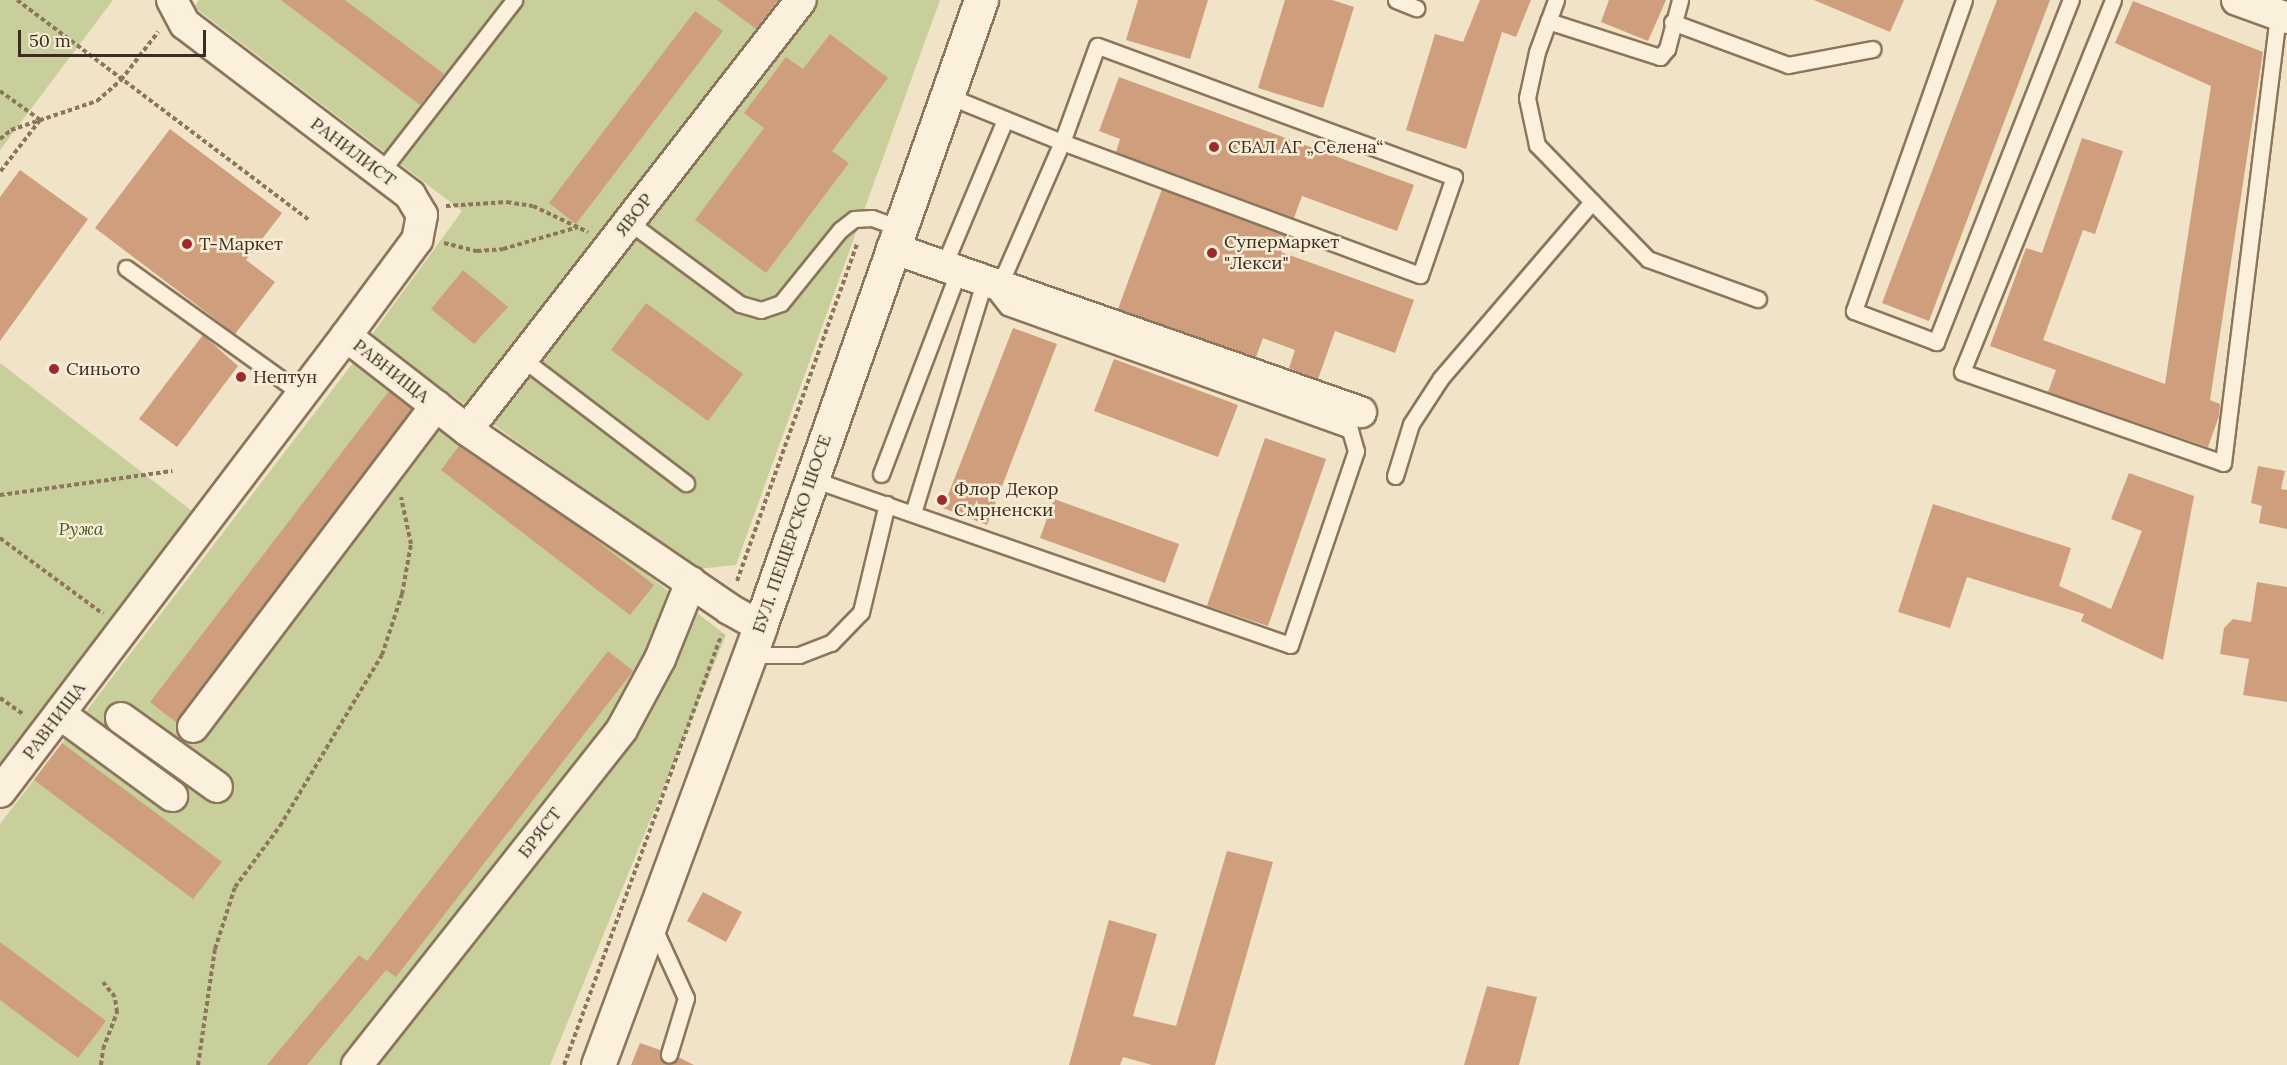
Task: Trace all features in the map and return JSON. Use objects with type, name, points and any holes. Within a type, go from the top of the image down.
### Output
[{"type":"main road","name":"БУЛ. ПЕЩЕРСКО ШОСЕ","points":[[598,1065],[812,479],[981,0]]},
{"type":"street","name":"ЯВОР","points":[[467,430],[801,0]]},
{"type":"street","points":[[2237,0],[2282,17]]},
{"type":"street","name":"РАНИЛИСТ","points":[[173,5],[185,24],[410,195],[419,221]]},
{"type":"street","points":[[346,336],[419,221]]},
{"type":"street","points":[[896,238],[972,275],[1361,412]]},
{"type":"street","name":"РАВНИЩА","points":[[0,792],[346,336],[467,430],[729,609],[754,640]]},
{"type":"street","points":[[193,727],[436,406]]},
{"type":"street","name":"БРЯСТ","points":[[357,1065],[622,729],[660,658],[691,582]]},
{"type":"street","points":[[60,714],[164,791],[176,760]]},
{"type":"street","points":[[121,718],[176,760],[217,787]]},
{"type":"lane","points":[[380,173],[514,0]]},
{"type":"lane","points":[[1396,0],[1416,8]]},
{"type":"lane","points":[[1556,0],[1527,98],[1537,145],[1648,259],[1758,298]]},
{"type":"lane","points":[[1548,21],[1660,57],[1667,49],[1672,22],[1680,0]]},
{"type":"lane","points":[[1964,0],[1854,311],[1936,342],[2072,0]]},
{"type":"lane","points":[[2113,0],[1962,372],[2223,463],[2282,17]]},
{"type":"lane","points":[[1672,22],[1788,65],[1873,49]]},
{"type":"lane","points":[[881,474],[972,275],[1062,142],[1097,46],[1454,177],[1420,275],[1062,142],[946,95]]},
{"type":"lane","points":[[913,513],[972,275],[1005,120]]},
{"type":"lane","points":[[1395,476],[1411,424],[1441,378],[1592,202]]},
{"type":"lane","points":[[629,222],[740,304],[760,310],[781,303],[840,230],[854,219],[866,218],[896,238]]},
{"type":"lane","points":[[126,268],[302,394]]},
{"type":"lane","points":[[812,479],[1290,645],[1356,452],[1350,430],[1007,307],[972,275]]},
{"type":"lane","points":[[523,359],[686,483]]},
{"type":"lane","points":[[754,640],[799,656],[831,643],[861,612],[886,504]]},
{"type":"lane","points":[[650,919],[686,998],[669,1054]]},
{"type":"path","points":[[17,0],[120,80],[309,220]]},
{"type":"path","points":[[0,139],[11,130],[98,101],[120,80],[173,5]]},
{"type":"path","points":[[0,91],[40,120]]},
{"type":"path","points":[[0,172],[40,120]]},
{"type":"path","points":[[419,221],[507,202],[533,206],[611,245]]},
{"type":"path","points":[[564,1065],[729,609],[747,547],[866,218]]},
{"type":"path","points":[[419,221],[456,249],[477,251],[503,249],[578,227]]},
{"type":"path","points":[[198,1065],[215,949],[235,887],[280,826],[382,655],[402,594],[411,544],[392,464]]},
{"type":"path","points":[[0,495],[172,471]]},
{"type":"path","points":[[0,538],[124,629]]},
{"type":"path","points":[[101,1065],[103,1049],[117,1012],[115,997],[103,982]]},
{"type":"green space","points":[[0,0],[113,0],[0,150]]},
{"type":"green space","points":[[199,0],[940,0],[736,565],[697,569],[370,337],[462,211],[194,7]]},
{"type":"green space","points":[[359,355],[726,635],[550,1065],[0,1065],[0,824]]},
{"type":"green space","name":"Ружа","points":[[0,363],[196,514],[0,766]]},
{"type":"building","points":[[281,0],[345,0],[444,74],[420,105]]},
{"type":"building","points":[[717,0],[778,0],[756,29]]},
{"type":"building","points":[[1138,0],[1208,0],[1190,59],[1126,40]]},
{"type":"building","points":[[1285,0],[1332,0],[1354,7],[1323,108],[1258,88]]},
{"type":"building","points":[[1480,0],[1531,0],[1516,37],[1502,32],[1466,149],[1406,130],[1435,34],[1463,42]]},
{"type":"building","points":[[1609,0],[1666,0],[1648,41],[1601,22]]},
{"type":"building","points":[[1814,0],[1904,0],[1890,32]]},
{"type":"building","points":[[1997,0],[2050,0],[1929,321],[1882,303]]},
{"type":"building","points":[[2133,1],[2263,52],[2210,400],[2220,404],[2219,416],[2208,447],[2048,392],[2056,370],[1990,346],[2026,248],[2042,253],[2082,138],[2123,151],[2095,234],[2083,230],[2043,340],[2165,384],[2211,86],[2115,43]]},
{"type":"building","points":[[695,11],[723,31],[576,224],[549,203]]},
{"type":"building","points":[[830,34],[888,78],[832,151],[849,163],[766,273],[695,220],[764,128],[744,113],[786,57],[803,69]]},
{"type":"building","name":"СБАЛ АГ „Селена“","points":[[1119,77],[1414,185],[1397,231],[1302,196],[1294,218],[1116,152],[1120,139],[1099,131]]},
{"type":"building","name":"Т-Маркет","points":[[170,129],[282,213],[246,260],[275,282],[235,334],[95,228]]},
{"type":"building","points":[[20,170],[88,219],[0,341],[0,197]]},
{"type":"building","name":"Супермаркет \"Лекси\"","points":[[1162,189],[1287,236],[1281,252],[1414,300],[1395,353],[1335,331],[1318,379],[1289,368],[1295,350],[1263,338],[1256,357],[1118,309]]},
{"type":"building","points":[[463,270],[508,307],[474,344],[431,309]]},
{"type":"building","points":[[646,303],[743,374],[708,421],[611,350]]},
{"type":"building","points":[[1013,328],[1057,344],[987,525],[943,508]]},
{"type":"building","points":[[203,335],[238,366],[177,447],[139,419]]},
{"type":"building","points":[[1114,359],[1238,405],[1218,457],[1094,411]]},
{"type":"building","points":[[389,391],[412,409],[177,723],[150,702]]},
{"type":"building","points":[[1265,438],[1326,459],[1268,626],[1207,606]]},
{"type":"building","points":[[459,446],[583,530],[654,585],[630,615],[441,470]]},
{"type":"building","points":[[2258,466],[2285,471],[2281,489],[2287,490],[2287,529],[2259,523],[2262,506],[2251,503]]},
{"type":"building","points":[[2129,473],[2194,496],[2163,660],[2081,621],[2084,614],[1967,577],[1950,628],[1898,612],[1933,504],[2071,548],[2059,586],[2111,609],[2142,531],[2111,519]]},
{"type":"building","points":[[1054,499],[1179,544],[1165,583],[1040,538]]},
{"type":"building","points":[[2257,582],[2287,587],[2287,702],[2243,695],[2249,659],[2220,654],[2224,628],[2233,619],[2251,622]]},
{"type":"building","points":[[608,651],[633,671],[396,977],[386,970],[307,1065],[267,1065],[359,955],[367,961]]},
{"type":"building","points":[[62,743],[222,862],[193,899],[34,780]]},
{"type":"building","points":[[1227,851],[1273,862],[1215,1065],[1152,1065],[1123,1057],[1120,1065],[1069,1065],[1109,920],[1157,934],[1133,1016],[1176,1026]]},
{"type":"building","points":[[703,892],[742,912],[726,942],[687,921]]},
{"type":"building","points":[[0,942],[106,1021],[78,1058],[0,1000]]},
{"type":"building","points":[[1487,986],[1537,997],[1519,1065],[1464,1065]]},
{"type":"building","points":[[640,1043],[660,1050],[666,1063],[678,1057],[694,1065],[631,1065]]},
{"type":"place","name":"СБАЛ АГ „Селена“","points":[[1214,147]]},
{"type":"place","name":"Т-Маркет","points":[[187,244]]},
{"type":"place","name":"Супермаркет \"Лекси\"","points":[[1212,253]]},
{"type":"place","name":"Синьото","points":[[54,369]]},
{"type":"place","name":"Нептун","points":[[241,377]]},
{"type":"place","name":"Флор Декор Смрненски","points":[[942,500]]}]
